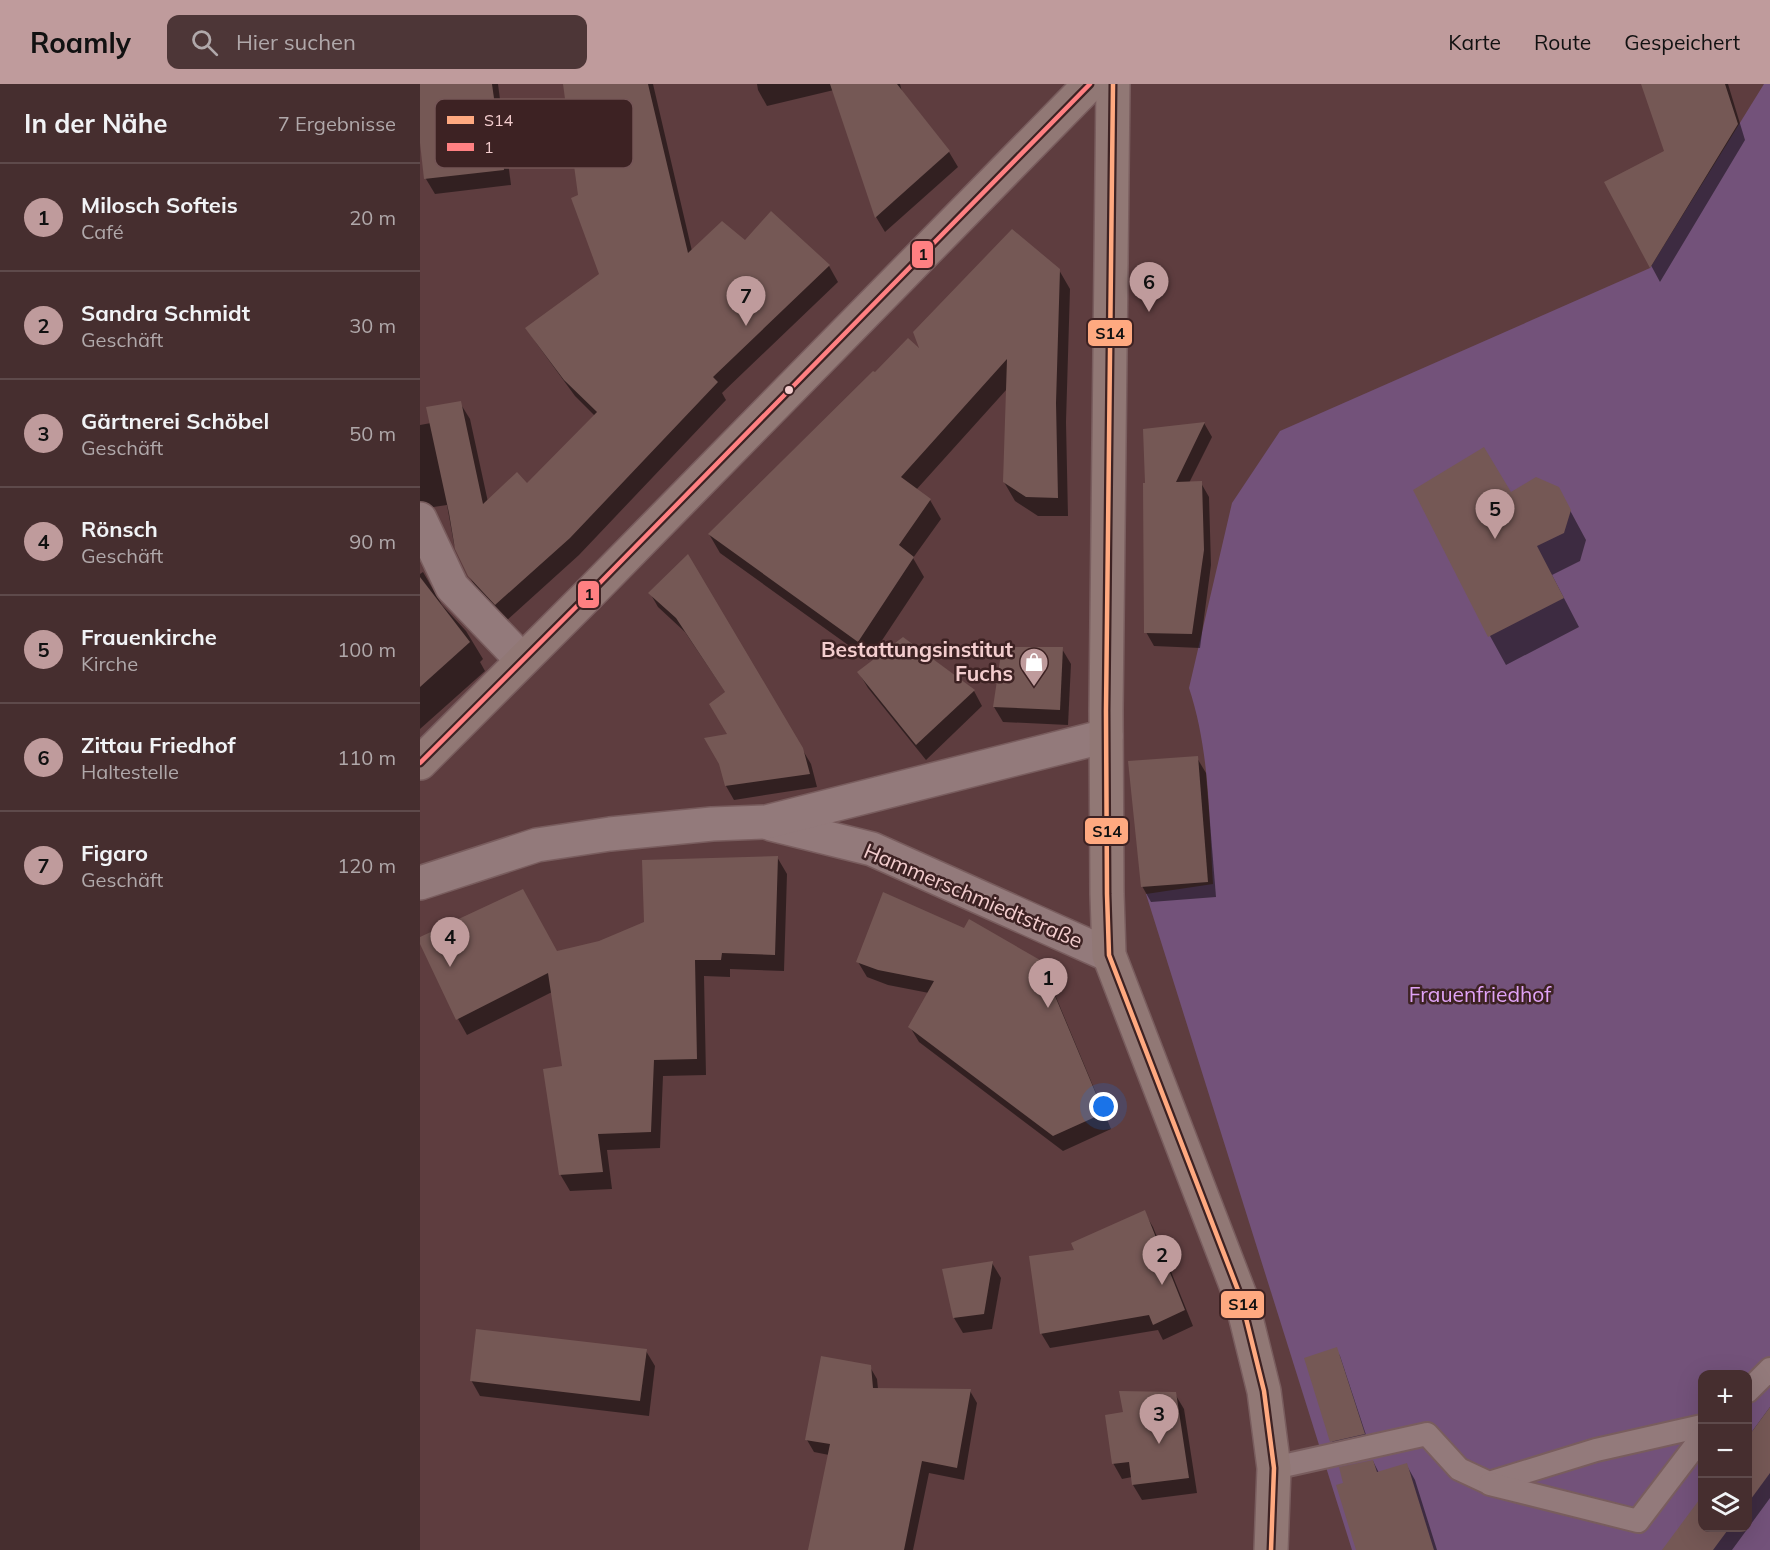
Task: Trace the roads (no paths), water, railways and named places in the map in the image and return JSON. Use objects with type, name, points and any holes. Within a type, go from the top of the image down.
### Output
[{"type":"main road","points":[[420,763],[1090,84]]},
{"type":"main road","name":"Hammerschmiedtstraße","points":[[1113,84],[1106,736],[1109,955],[1241,1298],[1264,1391],[1274,1468],[1271,1550]]},
{"type":"street","points":[[420,519],[452,587],[522,660]]},
{"type":"street","name":"Hammerschmiedtstraße","points":[[420,883],[537,845],[621,833],[712,824],[766,822],[1106,736]]},
{"type":"street","name":"Hammerschmiedtstraße","points":[[766,822],[872,849],[1109,955]]},
{"type":"lane","points":[[1752,1387],[1770,1369]]},
{"type":"lane","points":[[1489,1484],[1596,1450],[1698,1427]]},
{"type":"lane","points":[[1274,1468],[1427,1434],[1459,1468],[1489,1484],[1638,1521],[1698,1442]]},
{"type":"place","name":"Zittau Friedhof","points":[[1149,312]]},
{"type":"place","name":"Figaro","points":[[746,326]]},
{"type":"place","name":"Frauenkirche","points":[[1495,539]]},
{"type":"place","name":"Bestattungsinstitut Fuchs","points":[[1034,688]]},
{"type":"place","name":"Rönsch","points":[[450,967]]},
{"type":"place","name":"Milosch Softeis","points":[[1048,1008]]},
{"type":"place","name":"Sandra Schmidt","points":[[1162,1285]]},
{"type":"place","name":"Gärtnerei Schöbel","points":[[1159,1444]]},
{"type":"park label","name":"Frauenfriedhof","points":[[1480,995]]}]
